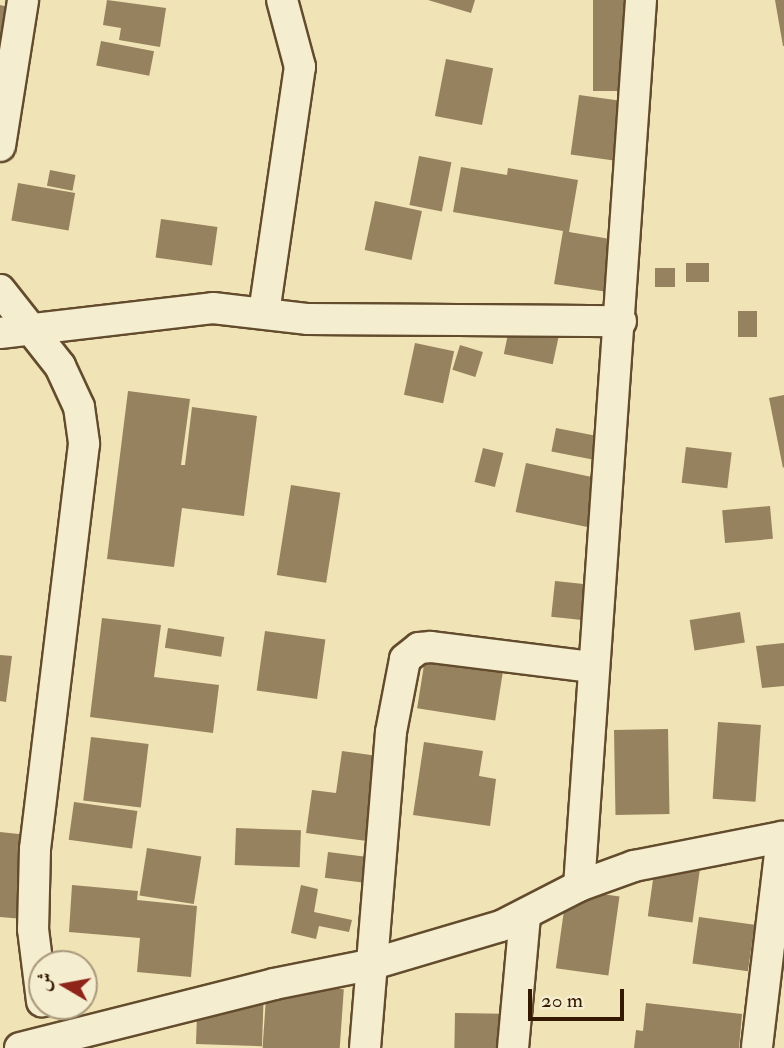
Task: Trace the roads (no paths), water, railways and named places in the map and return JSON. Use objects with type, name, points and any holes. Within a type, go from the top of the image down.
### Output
[{"type":"street","points":[[0,146],[23,0]]},
{"type":"street","points":[[264,313],[300,67],[282,0]]},
{"type":"street","points":[[579,886],[592,667],[621,321],[641,0]]},
{"type":"street","points":[[0,290],[34,329],[60,366],[79,407],[84,444],[35,849],[33,929],[36,950]]},
{"type":"street","points":[[0,333],[213,308],[396,321],[621,321]]},
{"type":"street","points":[[365,1048],[369,965],[391,732],[405,659],[419,648],[431,647],[592,667]]},
{"type":"street","points":[[20,1048],[52,1045],[274,984],[369,965],[525,917],[579,886],[634,866],[783,837],[757,1048]]},
{"type":"street","points":[[513,1048],[525,917]]},
{"type":"street","points":[[47,1020],[52,1045]]}]
